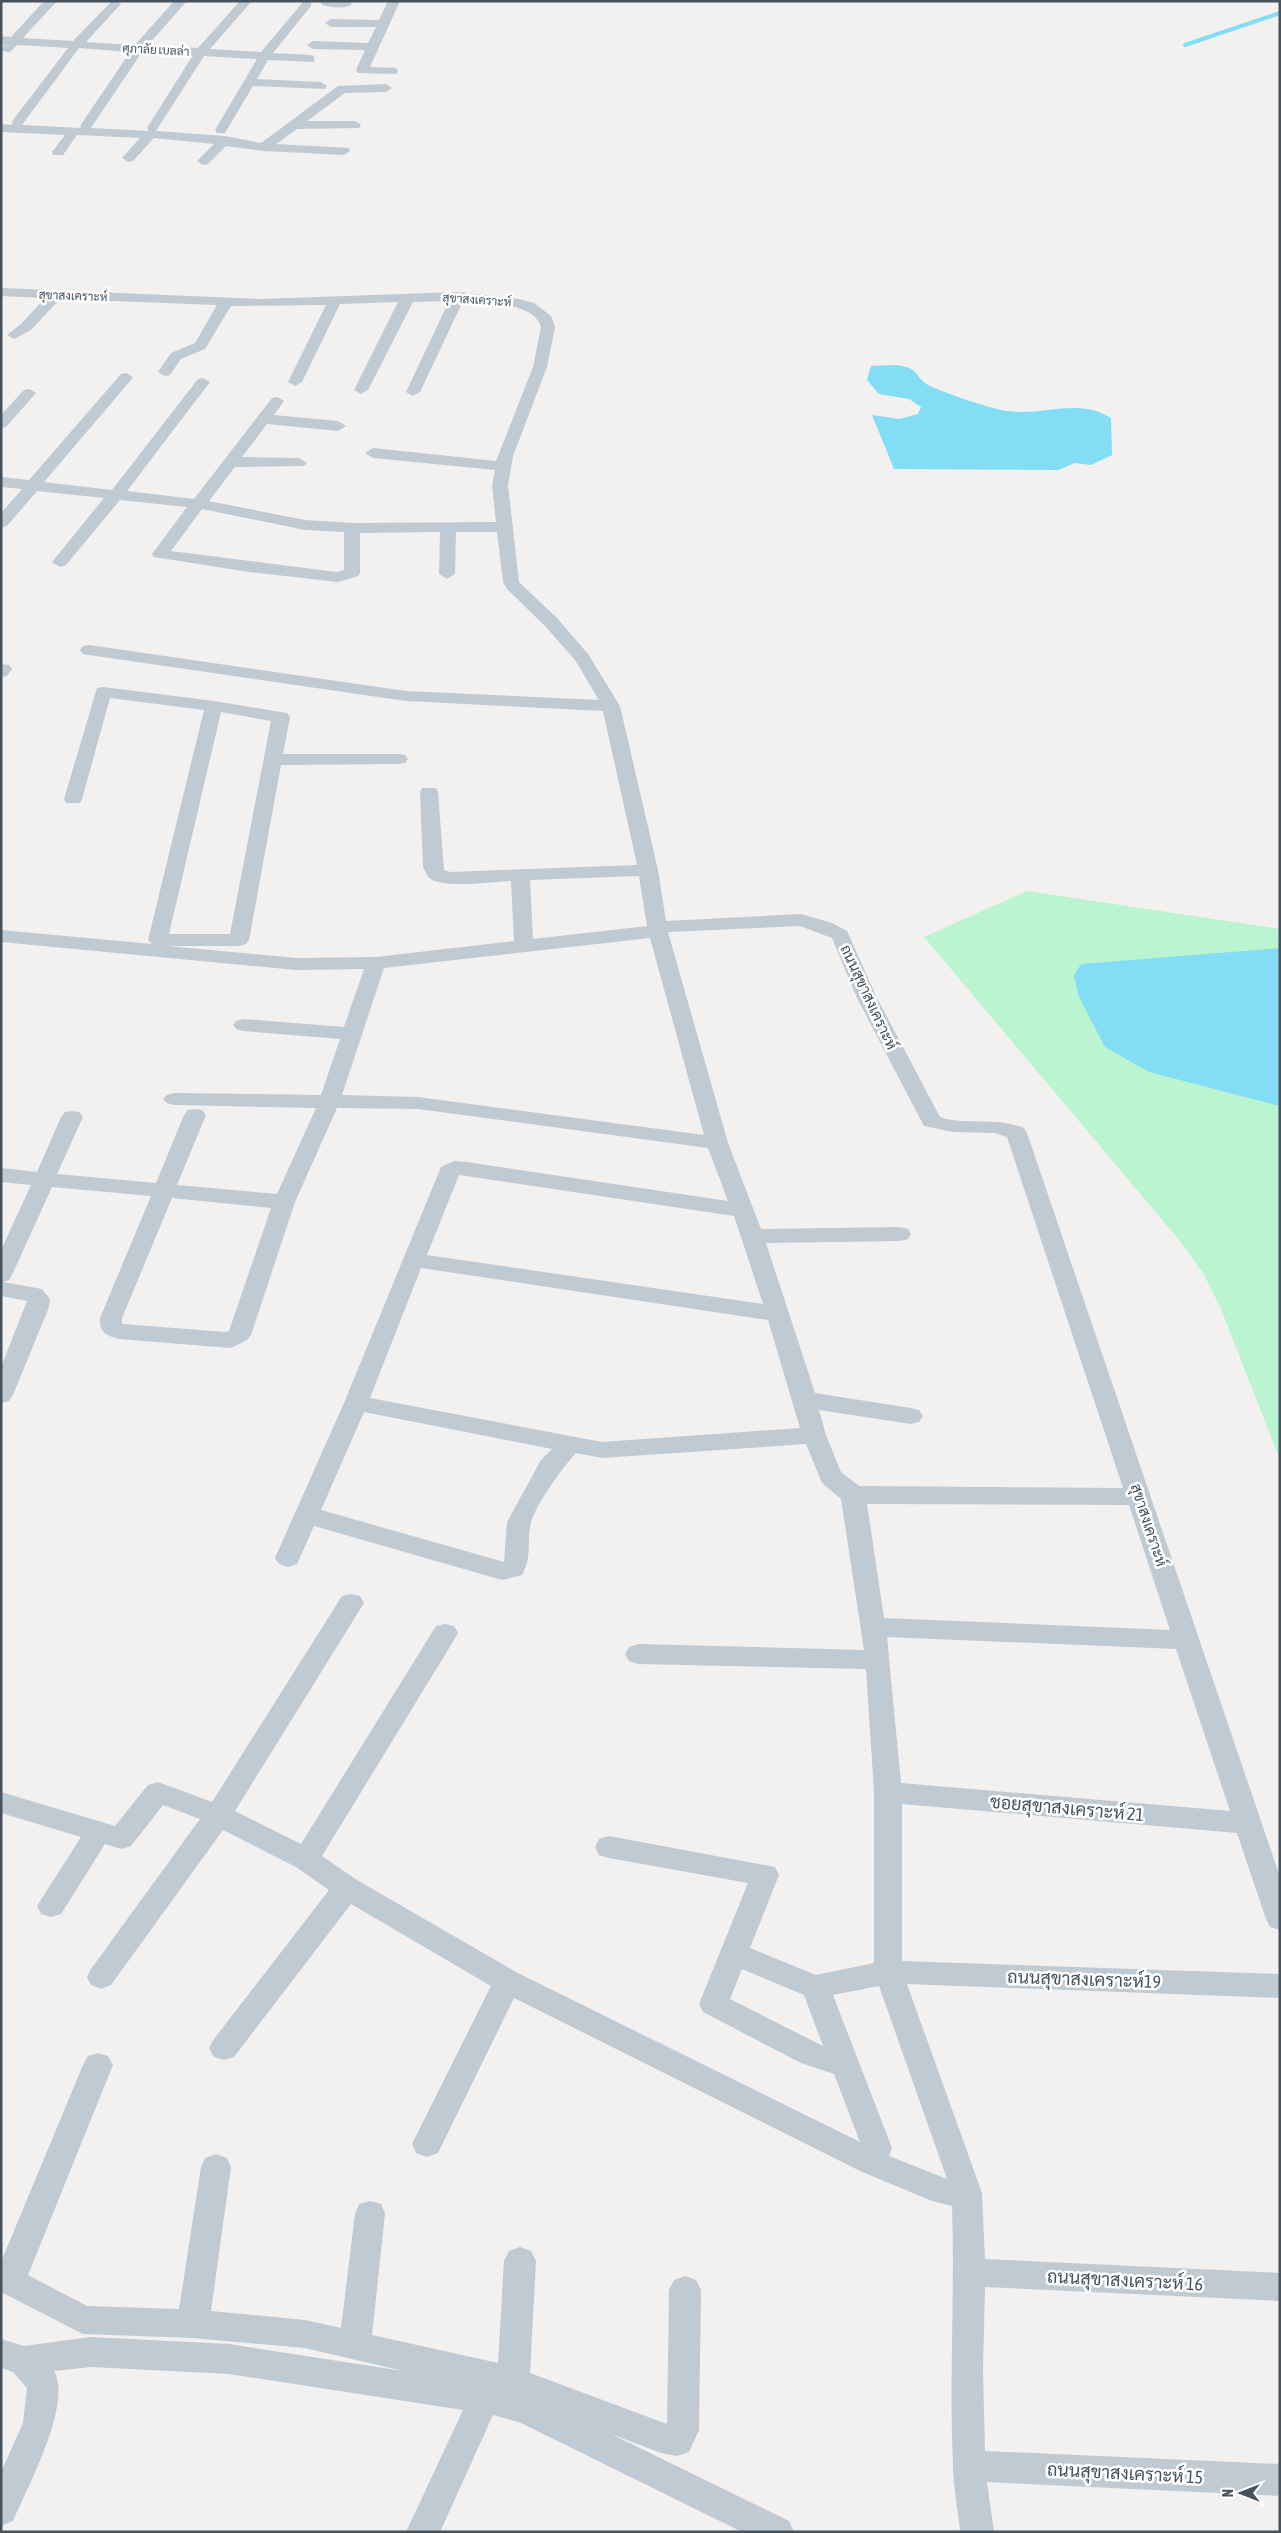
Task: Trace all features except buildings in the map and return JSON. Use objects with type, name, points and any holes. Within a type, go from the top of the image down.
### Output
[{"type":"street","points":[[58,152],[80,128],[138,50],[181,1]]},
{"type":"street","points":[[128,158],[152,131],[200,53],[246,1]]},
{"type":"street","points":[[327,1],[326,3],[346,4]]},
{"type":"street","points":[[392,71],[362,70],[394,1]]},
{"type":"street","points":[[1,56],[7,41],[51,2]]},
{"type":"street","points":[[17,123],[75,46],[115,4]]},
{"type":"street","points":[[203,161],[223,135],[228,118],[264,57],[307,4]]},
{"type":"street","points":[[331,22],[383,24]]},
{"type":"street","name":"ศุภาลัย เบลล่า","points":[[7,41],[310,59]]},
{"type":"street","points":[[313,44],[373,47]]},
{"type":"street","points":[[249,82],[321,86]]},
{"type":"street","points":[[266,94],[282,84]]},
{"type":"street","points":[[264,147],[342,89],[386,88]]},
{"type":"street","points":[[326,101],[364,101]]},
{"type":"street","points":[[228,118],[251,104]]},
{"type":"street","points":[[294,125],[355,125]]},
{"type":"street","points":[[1,128],[80,128],[223,135],[264,147],[344,151]]},
{"type":"street","name":"สุขาสงเคราะห์","points":[[1,292],[261,303],[458,296],[514,302],[529,306],[546,319],[548,327],[540,367],[516,425],[503,466],[500,484],[511,582],[515,589],[552,622],[582,658],[612,706],[648,870],[657,929],[717,1143],[753,1236],[805,1400],[814,1435],[831,1476],[853,1495]]},
{"type":"street","points":[[14,335],[26,327],[56,295]]},
{"type":"street","points":[[413,392],[458,296]]},
{"type":"street","points":[[361,390],[408,298]]},
{"type":"street","points":[[295,382],[335,300]]},
{"type":"street","points":[[165,372],[176,356],[200,346],[227,301]]},
{"type":"street","points":[[1,523],[126,378]]},
{"type":"street","points":[[60,562],[87,526],[117,494],[203,382]]},
{"type":"street","points":[[1,424],[29,393]]},
{"type":"street","points":[[277,402],[160,554],[338,577],[352,573],[352,528]]},
{"type":"street","points":[[264,419],[338,426]]},
{"type":"street","points":[[373,453],[503,466]]},
{"type":"street","points":[[231,462],[299,463]]},
{"type":"street","points":[[1,482],[199,504],[305,525],[352,528],[506,527]]},
{"type":"street","points":[[447,574],[448,526]]},
{"type":"street","points":[[89,650],[406,696],[612,706]]},
{"type":"street","points":[[1,936],[203,948],[239,940],[281,717],[214,706],[103,692],[74,799]]},
{"type":"street","points":[[214,706],[158,940],[296,964],[376,963],[657,929]]},
{"type":"street","points":[[272,760],[399,759]]},
{"type":"street","points":[[429,792],[432,867],[436,874],[449,878],[648,870]]},
{"type":"street","points":[[520,876],[524,945]]},
{"type":"street","name":"ถนนสุขาสงเคราะห์","points":[[657,929],[801,920],[825,927],[840,935],[867,998],[932,1121],[946,1125],[992,1125],[1005,1127],[1016,1133]]},
{"type":"street","points":[[195,1115],[111,1318],[111,1327],[118,1331],[218,1340],[231,1340],[239,1335],[284,1202],[329,1103],[376,963]]},
{"type":"street","points":[[243,1025],[352,1034]]},
{"type":"street","points":[[174,1099],[418,1103],[717,1143]]},
{"type":"street","points":[[1,1275],[72,1117]]},
{"type":"street","name":"สุขาสงเคราะห์","points":[[1016,1133],[1140,1497],[1246,1823],[1280,1919]]},
{"type":"street","points":[[288,1558],[356,1403],[449,1172],[454,1168],[743,1210]]},
{"type":"street","points":[[1,1175],[284,1202]]},
{"type":"street","points":[[753,1236],[900,1234]]},
{"type":"street","points":[[413,1260],[778,1314]]},
{"type":"street","points":[[1,1289],[34,1294],[39,1299],[38,1307],[1,1395]]},
{"type":"street","points":[[805,1400],[911,1416]]},
{"type":"street","points":[[356,1403],[602,1450],[814,1435]]},
{"type":"street","points":[[307,1515],[502,1571],[513,1569],[516,1560],[519,1522],[550,1466],[570,1444]]},
{"type":"street","points":[[976,2532],[969,2466],[967,2372],[970,2272],[967,2192],[888,1972],[888,1792],[878,1660],[853,1495],[1140,1497]]},
{"type":"street","points":[[101,1978],[218,1815],[351,1603]]},
{"type":"street","points":[[874,1627],[1186,1640]]},
{"type":"street","points":[[306,1860],[445,1633]]},
{"type":"street","points":[[638,1654],[878,1660]]},
{"type":"street","points":[[1,1802],[121,1838],[158,1792],[218,1815],[306,1860],[347,1888],[508,1981],[871,2162],[943,2192],[967,2192]]},
{"type":"street","name":"ชอยสุขาสงเคราะห์ 21","points":[[888,1792],[1246,1823]]},
{"type":"street","points":[[51,1906],[98,1832]]},
{"type":"street","points":[[609,1847],[765,1875],[714,2004],[811,2054],[845,2065]]},
{"type":"street","points":[[224,2048],[347,1888]]},
{"type":"street","points":[[734,1954],[815,1987],[877,2148],[871,2162]]},
{"type":"street","name":"ถนนสุขาสงเคราะห์19","points":[[815,1987],[888,1972],[1280,1986]]},
{"type":"street","points":[[427,2144],[508,1981]]},
{"type":"street","points":[[98,2065],[6,2278],[83,2320],[193,2324],[305,2334],[513,2380],[661,2438],[676,2441],[683,2430],[684,2290]]},
{"type":"street","points":[[193,2324],[216,2167]]},
{"type":"street","points":[[354,2346],[370,2214]]},
{"type":"street","points":[[513,2380],[520,2261]]},
{"type":"street","name":"ถนนสุขาสงเคราะห์ 16","points":[[970,2272],[1280,2287]]},
{"type":"street","points":[[13,2357],[91,2352],[229,2359],[485,2398],[527,2409],[777,2532]]},
{"type":"street","points":[[1,2510],[39,2423],[44,2383],[13,2357]]},
{"type":"street","points":[[423,2532],[485,2398]]},
{"type":"street","name":"ถนนสุขาสงเคราะห์ 15","points":[[969,2466],[1280,2480]]},
{"type":"green space","points":[[1027,891],[1280,929],[1280,1460],[1221,1309],[1203,1273],[1180,1241],[924,937]]},
{"type":"water","points":[[896,365],[910,368],[921,380],[930,386],[1000,410],[1020,412],[1073,408],[1099,412],[1111,418],[1112,455],[1091,465],[1075,463],[1058,470],[894,469],[872,415],[899,419],[918,414],[921,407],[909,399],[879,394],[867,380],[871,366]]},
{"type":"water","points":[[1280,948],[1280,1106],[1149,1072],[1105,1047],[1079,997],[1074,976],[1081,964]]},
{"type":"waterway","points":[[1185,45],[1280,13]]}]
